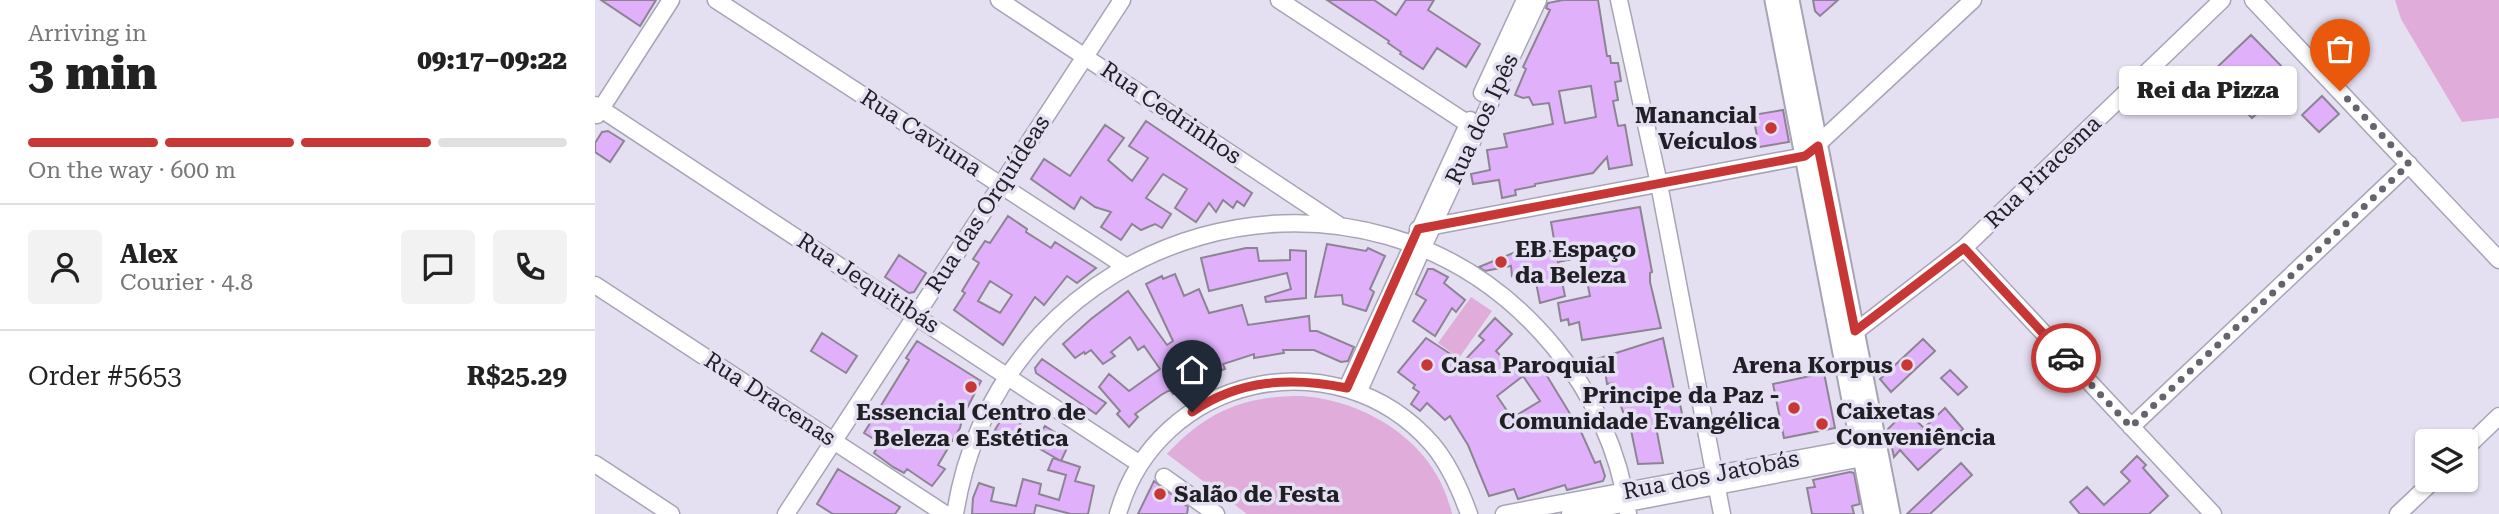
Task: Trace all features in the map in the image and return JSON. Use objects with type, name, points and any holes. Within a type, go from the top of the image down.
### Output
[{"type":"street","points":[[597,111],[671,0]]},
{"type":"street","name":"Rua Caviuna","points":[[716,0],[1125,266]]},
{"type":"street","name":"Rua Cedrinhos","points":[[999,0],[1342,227]]},
{"type":"street","name":"Rua das Orquídeas","points":[[786,514],[1122,0]]},
{"type":"street","points":[[1279,0],[1473,126]]},
{"type":"street","name":"Rua dos Ipês","points":[[1473,126],[1525,0]]},
{"type":"street","name":"Rua dos Ipês","points":[[1352,390],[1473,126],[1538,0]]},
{"type":"street","points":[[1619,0],[1659,184],[1722,514]]},
{"type":"street","points":[[1779,0],[1855,331],[1870,450],[1874,514]]},
{"type":"street","points":[[1425,227],[1659,184],[1812,151],[1973,0]]},
{"type":"street","name":"Rua Piracema","points":[[1855,331],[1964,248],[2222,0]]},
{"type":"street","points":[[2253,0],[2499,260]]},
{"type":"street","name":"Rua Jequitibás","points":[[597,111],[916,315],[1140,464]]},
{"type":"street","points":[[1812,151],[1870,450],[1890,514]]},
{"type":"street","points":[[2131,427],[2409,164]]},
{"type":"street","points":[[955,514],[972,444],[988,408],[1007,375],[1032,343],[1060,314],[1091,288],[1125,266],[1166,247],[1219,231],[1252,225],[1298,223],[1342,227],[1416,247],[1445,260],[1509,301],[1545,336],[1576,376],[1595,409],[1610,444],[1626,503]]},
{"type":"street","points":[[1964,248],[2213,514]]},
{"type":"street","name":"Rua Dracenas","points":[[595,285],[945,514]]},
{"type":"street","points":[[1118,514],[1123,495],[1140,464],[1158,440],[1180,420],[1204,403],[1232,391],[1261,383],[1289,380],[1318,382],[1352,390],[1387,407],[1411,424],[1432,444],[1449,468],[1469,514]]},
{"type":"street","points":[[2478,437],[2499,416]]},
{"type":"street","name":"Rua dos Jatobás","points":[[1570,514],[1716,480],[1870,450]]},
{"type":"street","points":[[595,464],[671,514]]},
{"type":"street","points":[[1164,477],[1216,514]]},
{"type":"street","points":[[2398,514],[2421,492]]},
{"type":"street","name":"Rua dos Jatobás","points":[[1504,514],[1626,503]]},
{"type":"shaded area","points":[[2395,0],[2499,0],[2499,118],[2462,122],[2401,19]]},
{"type":"shaded area","points":[[1471,297],[1492,311],[1459,358],[1438,343]]},
{"type":"shaded area","points":[[1301,396],[1351,407],[1375,417],[1396,431],[1416,447],[1432,467],[1444,489],[1452,514],[1247,514],[1167,454],[1196,427],[1227,409],[1261,399]]},
{"type":"building","points":[[601,0],[656,0],[640,26]]},
{"type":"building","points":[[1327,0],[1374,0],[1396,15],[1406,0],[1434,0],[1428,10],[1480,44],[1466,67],[1437,48],[1423,69],[1400,54],[1389,41]]},
{"type":"building","points":[[1598,0],[1607,56],[1610,56],[1611,63],[1618,63],[1621,81],[1615,82],[1618,100],[1613,101],[1618,126],[1625,125],[1632,165],[1609,169],[1607,157],[1593,173],[1535,184],[1515,190],[1516,195],[1502,198],[1499,180],[1473,184],[1471,174],[1490,170],[1487,150],[1507,147],[1504,134],[1553,124],[1549,103],[1533,105],[1529,97],[1515,95],[1526,69],[1523,67],[1550,10],[1546,8],[1548,3]],"holes":[[[1591,86],[1596,117],[1565,123],[1559,91]]]},
{"type":"building","points":[[1813,0],[1838,0],[1820,16],[1815,11]]},
{"type":"building","points":[[2251,35],[2294,79],[2252,118],[2210,74]]},
{"type":"building","points":[[2322,96],[2339,114],[2319,132],[2302,115]]},
{"type":"building","name":"Manancial Veículos","points":[[1783,110],[1789,142],[1759,147],[1753,115]]},
{"type":"building","points":[[1146,121],[1252,193],[1244,206],[1237,201],[1233,208],[1223,200],[1216,212],[1209,203],[1196,222],[1175,208],[1187,189],[1163,174],[1146,198],[1171,214],[1162,228],[1155,224],[1141,230],[1132,224],[1121,240],[1101,227],[1111,212],[1095,207],[1081,197],[1074,209],[1031,179],[1044,159],[1070,176],[1105,125],[1124,138],[1108,160],[1132,181],[1148,158],[1129,146]]},
{"type":"building","points":[[608,131],[624,141],[610,162],[595,152],[595,143],[602,132]]},
{"type":"building","points":[[1640,207],[1652,272],[1650,282],[1661,328],[1582,340],[1579,322],[1569,325],[1568,319],[1561,321],[1558,303],[1590,296],[1582,257],[1558,262],[1565,296],[1540,303],[1534,272],[1512,276],[1511,266],[1485,271],[1479,267],[1518,251],[1556,251],[1551,222]]},
{"type":"building","points":[[1008,216],[1051,248],[1055,242],[1096,268],[1077,283],[1067,276],[1044,305],[1035,297],[1003,345],[954,310],[979,263],[973,259],[985,241],[990,243]],"holes":[[[990,281],[1012,295],[1000,313],[978,301]]]},
{"type":"building","points":[[1327,244],[1366,251],[1368,248],[1385,256],[1370,289],[1374,292],[1366,311],[1343,304],[1342,295],[1315,297]]},
{"type":"building","points":[[1257,248],[1259,261],[1290,260],[1290,250],[1306,251],[1306,298],[1266,302],[1265,297],[1291,289],[1287,273],[1209,291],[1201,258]]},
{"type":"building","points":[[899,255],[926,273],[914,292],[909,293],[885,277]]},
{"type":"building","points":[[1428,269],[1448,277],[1444,283],[1465,300],[1456,312],[1452,308],[1435,336],[1413,321],[1426,300],[1416,294]]},
{"type":"building","points":[[1175,274],[1184,296],[1199,289],[1209,313],[1242,305],[1248,325],[1309,316],[1310,331],[1317,331],[1354,347],[1348,361],[1341,362],[1314,350],[1283,350],[1284,353],[1254,358],[1254,354],[1223,364],[1225,369],[1192,381],[1173,394],[1170,390],[1161,395],[1135,414],[1138,417],[1129,427],[1117,414],[1120,411],[1099,387],[1109,374],[1129,391],[1160,369],[1144,346],[1138,350],[1130,337],[1111,352],[1115,356],[1103,364],[1091,350],[1075,358],[1063,344],[1128,291],[1167,345],[1173,341],[1146,284],[1162,276],[1163,279]]},
{"type":"building","points":[[1495,318],[1512,334],[1496,351],[1513,369],[1516,367],[1519,370],[1526,362],[1539,374],[1544,371],[1572,417],[1574,416],[1595,463],[1600,461],[1605,476],[1603,481],[1567,490],[1565,485],[1518,499],[1514,489],[1489,496],[1468,445],[1450,416],[1445,420],[1427,403],[1420,411],[1411,404],[1419,392],[1413,388],[1415,385],[1398,372],[1426,338],[1463,362],[1484,340],[1479,336]],"holes":[[[1523,376],[1540,401],[1512,418],[1497,396]]]},
{"type":"building","points":[[822,333],[857,356],[846,373],[811,351]]},
{"type":"building","points":[[1663,338],[1677,404],[1680,404],[1684,423],[1656,427],[1663,463],[1638,464],[1627,411],[1623,412],[1613,383],[1607,384],[1605,370],[1599,371],[1597,359]]},
{"type":"building","name":"Arena Korpus","points":[[1923,339],[1935,351],[1891,392],[1880,379]]},
{"type":"building","points":[[917,341],[981,381],[963,416],[960,428],[938,465],[945,469],[932,486],[907,469],[904,473],[893,467],[874,453],[880,443],[864,433],[909,360],[906,358]]},
{"type":"building","points":[[1042,359],[1106,403],[1096,414],[1036,373],[1035,368]]},
{"type":"building","points":[[1950,370],[1967,387],[1958,395],[1941,378]]},
{"type":"building","name":"Principe da Paz - Comunidade Evangélica","points":[[1824,373],[1835,428],[1784,438],[1773,384]]},
{"type":"building","points":[[1945,408],[1963,429],[1918,470],[1900,450],[1894,457],[1888,429],[1906,411],[1924,428]]},
{"type":"building","points":[[1005,413],[1028,431],[1020,444],[995,430]]},
{"type":"building","points":[[1045,426],[1061,436],[1057,443],[1067,448],[1061,461],[1033,445]]},
{"type":"building","points":[[2137,456],[2146,465],[2143,468],[2168,496],[2149,514],[2080,514],[2070,502],[2087,487],[2104,505],[2130,481],[2121,472]]},
{"type":"building","points":[[1053,458],[1080,467],[1075,481],[1094,486],[1088,514],[1071,514],[1036,505],[1034,514],[972,514],[973,498],[979,483],[994,488],[991,501],[1016,506],[1023,479],[1041,484],[1039,494],[1059,500],[1066,475],[1048,470]]},
{"type":"building","points":[[1961,463],[1972,475],[1930,514],[1907,514]]},
{"type":"building","points":[[838,469],[900,507],[895,514],[833,514],[817,504]]},
{"type":"building","points":[[1854,473],[1860,504],[1852,506],[1854,514],[1812,514],[1807,488],[1815,487],[1813,480]]},
{"type":"building","name":"Salão de Festa","points":[[1154,481],[1188,507],[1187,514],[1138,514]]},
{"type":"way so far","points":[[2066,358],[2131,427],[2409,164],[2340,91]]},
{"type":"place","name":"Rei da Pizza","points":[[2340,91]]},
{"type":"place","name":"Manancial Veículos","points":[[1771,128]]},
{"type":"place","name":"EB Espaço da Beleza","points":[[1501,262]]},
{"type":"place","name":"Casa Paroquial","points":[[1427,365]]},
{"type":"place","name":"Arena Korpus","points":[[1907,365]]},
{"type":"place","name":"Essencial Centro de Beleza e Estética","points":[[971,387]]},
{"type":"place","name":"Principe da Paz - Comunidade Evangélica","points":[[1794,408]]},
{"type":"place","name":"Caixetas Conveniência","points":[[1822,424]]},
{"type":"place","name":"Salão de Festa","points":[[1160,494]]},
{"type":"route","points":[[1192,412],[1204,403],[1232,391],[1261,383],[1289,380],[1347,388],[1418,229],[1805,156],[1818,146],[1855,331],[1964,248],[2066,358]]}]
